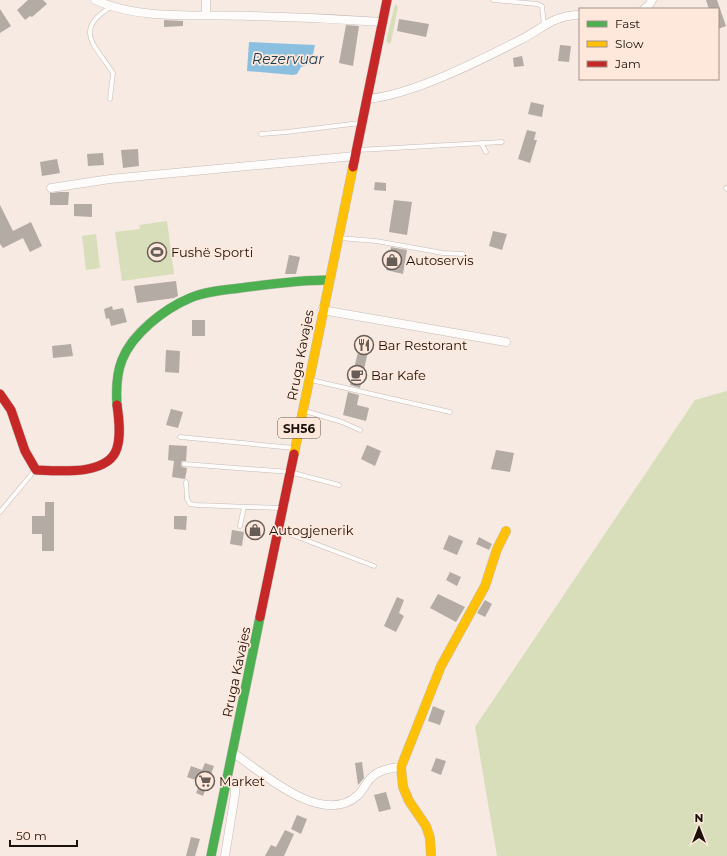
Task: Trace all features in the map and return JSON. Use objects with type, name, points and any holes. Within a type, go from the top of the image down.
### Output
[{"type":"main road","name":"Rruga Kavajes","points":[[211,856],[283,508],[328,280],[356,153],[387,0]]},
{"type":"main road","points":[[1,393],[11,410],[25,451],[36,470],[84,470],[105,464],[113,457],[118,445],[117,380],[122,360],[132,343],[165,313],[190,298],[223,291],[292,281],[328,280]]},
{"type":"main road","points":[[430,856],[430,838],[426,826],[409,801],[403,787],[401,766],[411,745],[441,666],[484,586],[497,549],[506,531]]},
{"type":"street","points":[[95,0],[111,7],[160,14],[382,22]]},
{"type":"street","points":[[206,0],[206,15]]},
{"type":"street","points":[[645,8],[652,0]]},
{"type":"street","points":[[367,99],[384,97],[429,81],[484,58],[522,39],[554,19],[568,15],[579,15]]},
{"type":"street","points":[[51,188],[110,179],[356,153]]},
{"type":"street","points":[[322,310],[506,342]]},
{"type":"street","points":[[232,752],[287,790],[325,806],[336,806],[347,802],[357,796],[370,779],[378,772],[401,766]]},
{"type":"street","points":[[224,856],[235,794],[235,787],[227,775]]},
{"type":"lane","points":[[493,0],[537,4],[542,6],[544,25]]},
{"type":"lane","points":[[110,99],[114,73],[94,49],[90,39],[94,19],[111,7]]},
{"type":"lane","points":[[261,134],[362,123]]},
{"type":"lane","points":[[356,153],[502,142]]},
{"type":"lane","points":[[481,143],[486,152]]},
{"type":"lane","points":[[338,238],[389,242],[443,253],[463,254]]},
{"type":"lane","points":[[308,380],[450,412]]},
{"type":"lane","points":[[302,410],[342,422],[360,430]]},
{"type":"lane","points":[[180,437],[295,448]]},
{"type":"lane","points":[[184,464],[290,472],[339,485]]},
{"type":"lane","points":[[0,512],[36,470]]},
{"type":"lane","points":[[186,482],[190,504],[197,506],[283,508]]},
{"type":"lane","points":[[240,526],[244,507]]},
{"type":"lane","points":[[278,530],[374,566]]},
{"type":"green space","points":[[395,4],[398,7],[391,42],[389,44],[386,41]]},
{"type":"green space","points":[[167,221],[174,274],[122,281],[115,232],[140,229],[139,225]]},
{"type":"green space","points":[[96,234],[100,268],[86,270],[82,236]]},
{"type":"green space","points":[[727,391],[727,856],[497,856],[475,727],[695,400]]},
{"type":"water","name":"Rezervuar","points":[[249,42],[315,45],[311,64],[301,67],[297,74],[293,75],[247,71]]},
{"type":"building","points":[[28,0],[43,0],[47,4],[32,17],[30,16],[25,20],[17,10]]},
{"type":"building","points":[[706,0],[717,0],[726,26],[719,29],[719,8],[709,8]]},
{"type":"building","points":[[0,9],[11,26],[0,33]]},
{"type":"building","points":[[399,19],[429,24],[426,37],[397,31]]},
{"type":"building","points":[[164,20],[183,21],[183,26],[164,27]]},
{"type":"building","points":[[346,25],[359,26],[353,66],[339,63]]},
{"type":"building","points":[[560,45],[571,46],[569,62],[558,61]]},
{"type":"building","points":[[522,56],[524,66],[514,67],[513,58]]},
{"type":"building","points":[[531,102],[544,105],[542,117],[528,114]]},
{"type":"building","points":[[527,130],[536,132],[534,140],[537,140],[530,163],[518,159]]},
{"type":"building","points":[[138,149],[139,166],[123,168],[121,150]]},
{"type":"building","points":[[103,153],[104,165],[88,166],[87,154]]},
{"type":"building","points":[[57,159],[60,173],[42,176],[40,162]]},
{"type":"building","points":[[375,182],[386,183],[386,191],[374,190]]},
{"type":"building","points":[[69,192],[68,205],[50,205],[50,193]]},
{"type":"building","points":[[394,200],[412,202],[407,235],[389,232]]},
{"type":"building","points":[[74,204],[92,204],[92,217],[74,216]]},
{"type":"building","points":[[0,205],[13,231],[31,222],[42,246],[30,252],[23,238],[3,248],[0,244]]},
{"type":"building","points":[[493,231],[507,234],[502,250],[489,246]]},
{"type":"building","points":[[391,247],[407,250],[403,274],[386,270]]},
{"type":"building","points":[[289,255],[300,257],[296,274],[285,274]]},
{"type":"building","points":[[176,281],[178,296],[174,298],[137,303],[134,286]]},
{"type":"building","points":[[112,306],[113,310],[123,308],[127,322],[111,326],[109,318],[106,319],[104,309]]},
{"type":"building","points":[[192,320],[205,320],[205,336],[192,336]]},
{"type":"building","points":[[361,340],[370,342],[360,388],[350,385]]},
{"type":"building","points":[[71,344],[73,356],[53,358],[52,346]]},
{"type":"building","points":[[166,350],[180,351],[179,373],[165,372]]},
{"type":"building","points":[[348,392],[359,395],[357,405],[369,408],[366,421],[343,415]]},
{"type":"building","points":[[171,409],[183,412],[178,428],[166,425]]},
{"type":"building","points":[[169,445],[187,446],[186,461],[182,461],[181,464],[182,467],[187,468],[185,479],[172,477],[174,461],[168,460]]},
{"type":"building","points":[[367,445],[381,451],[375,466],[361,459]]},
{"type":"building","points":[[496,450],[514,453],[510,472],[491,469]]},
{"type":"building","points":[[45,502],[54,502],[54,551],[42,551],[42,534],[32,534],[32,516],[45,516]]},
{"type":"building","points":[[174,516],[187,516],[186,530],[174,529]]},
{"type":"building","points":[[232,530],[244,532],[242,546],[230,544]]},
{"type":"building","points":[[449,535],[463,541],[457,555],[443,549]]},
{"type":"building","points":[[479,537],[492,544],[489,550],[476,544]]},
{"type":"building","points":[[450,572],[461,577],[457,586],[446,580]]},
{"type":"building","points":[[438,594],[465,607],[456,622],[430,608]]},
{"type":"building","points":[[397,597],[404,600],[399,613],[404,616],[396,632],[384,626]]},
{"type":"building","points":[[485,600],[492,604],[485,617],[477,613]]},
{"type":"building","points":[[433,706],[445,711],[440,725],[428,721]]},
{"type":"building","points":[[436,758],[446,761],[441,775],[431,771]]},
{"type":"building","points":[[362,762],[364,778],[358,785],[355,763]]},
{"type":"building","points":[[205,763],[214,766],[203,796],[196,793],[201,782],[187,777],[191,766],[202,770]]},
{"type":"building","points":[[386,792],[391,809],[379,812],[374,795]]},
{"type":"building","points":[[297,815],[307,819],[301,834],[291,829]]},
{"type":"building","points":[[285,830],[294,834],[284,856],[265,856],[271,845],[276,847]]},
{"type":"building","points":[[191,837],[200,839],[195,856],[186,856]]},
{"type":"traffic: fast","points":[[117,405],[118,377],[120,366],[127,350],[133,341],[150,323],[180,303],[190,298],[215,291],[284,282],[328,280]]},
{"type":"traffic: fast","points":[[211,856],[260,617]]},
{"type":"traffic: slow","points":[[294,454],[353,167]]},
{"type":"traffic: slow","points":[[431,856],[430,838],[426,826],[409,801],[403,787],[401,767],[441,666],[485,586],[497,549],[506,531]]},
{"type":"traffic: jam","points":[[353,167],[387,0]]},
{"type":"traffic: jam","points":[[0,394],[11,410],[25,451],[36,470],[70,471],[94,468],[112,457],[117,448],[119,438],[117,405]]},
{"type":"traffic: jam","points":[[260,617],[294,454]]},
{"type":"place","name":"Fushë Sporti","points":[[157,252]]},
{"type":"place","name":"Autoservis","points":[[392,260]]},
{"type":"place","name":"Bar Restorant","points":[[364,345]]},
{"type":"place","name":"Bar Kafe","points":[[357,375]]},
{"type":"place","name":"Autogjenerik","points":[[255,530]]},
{"type":"place","name":"Market","points":[[205,781]]}]
